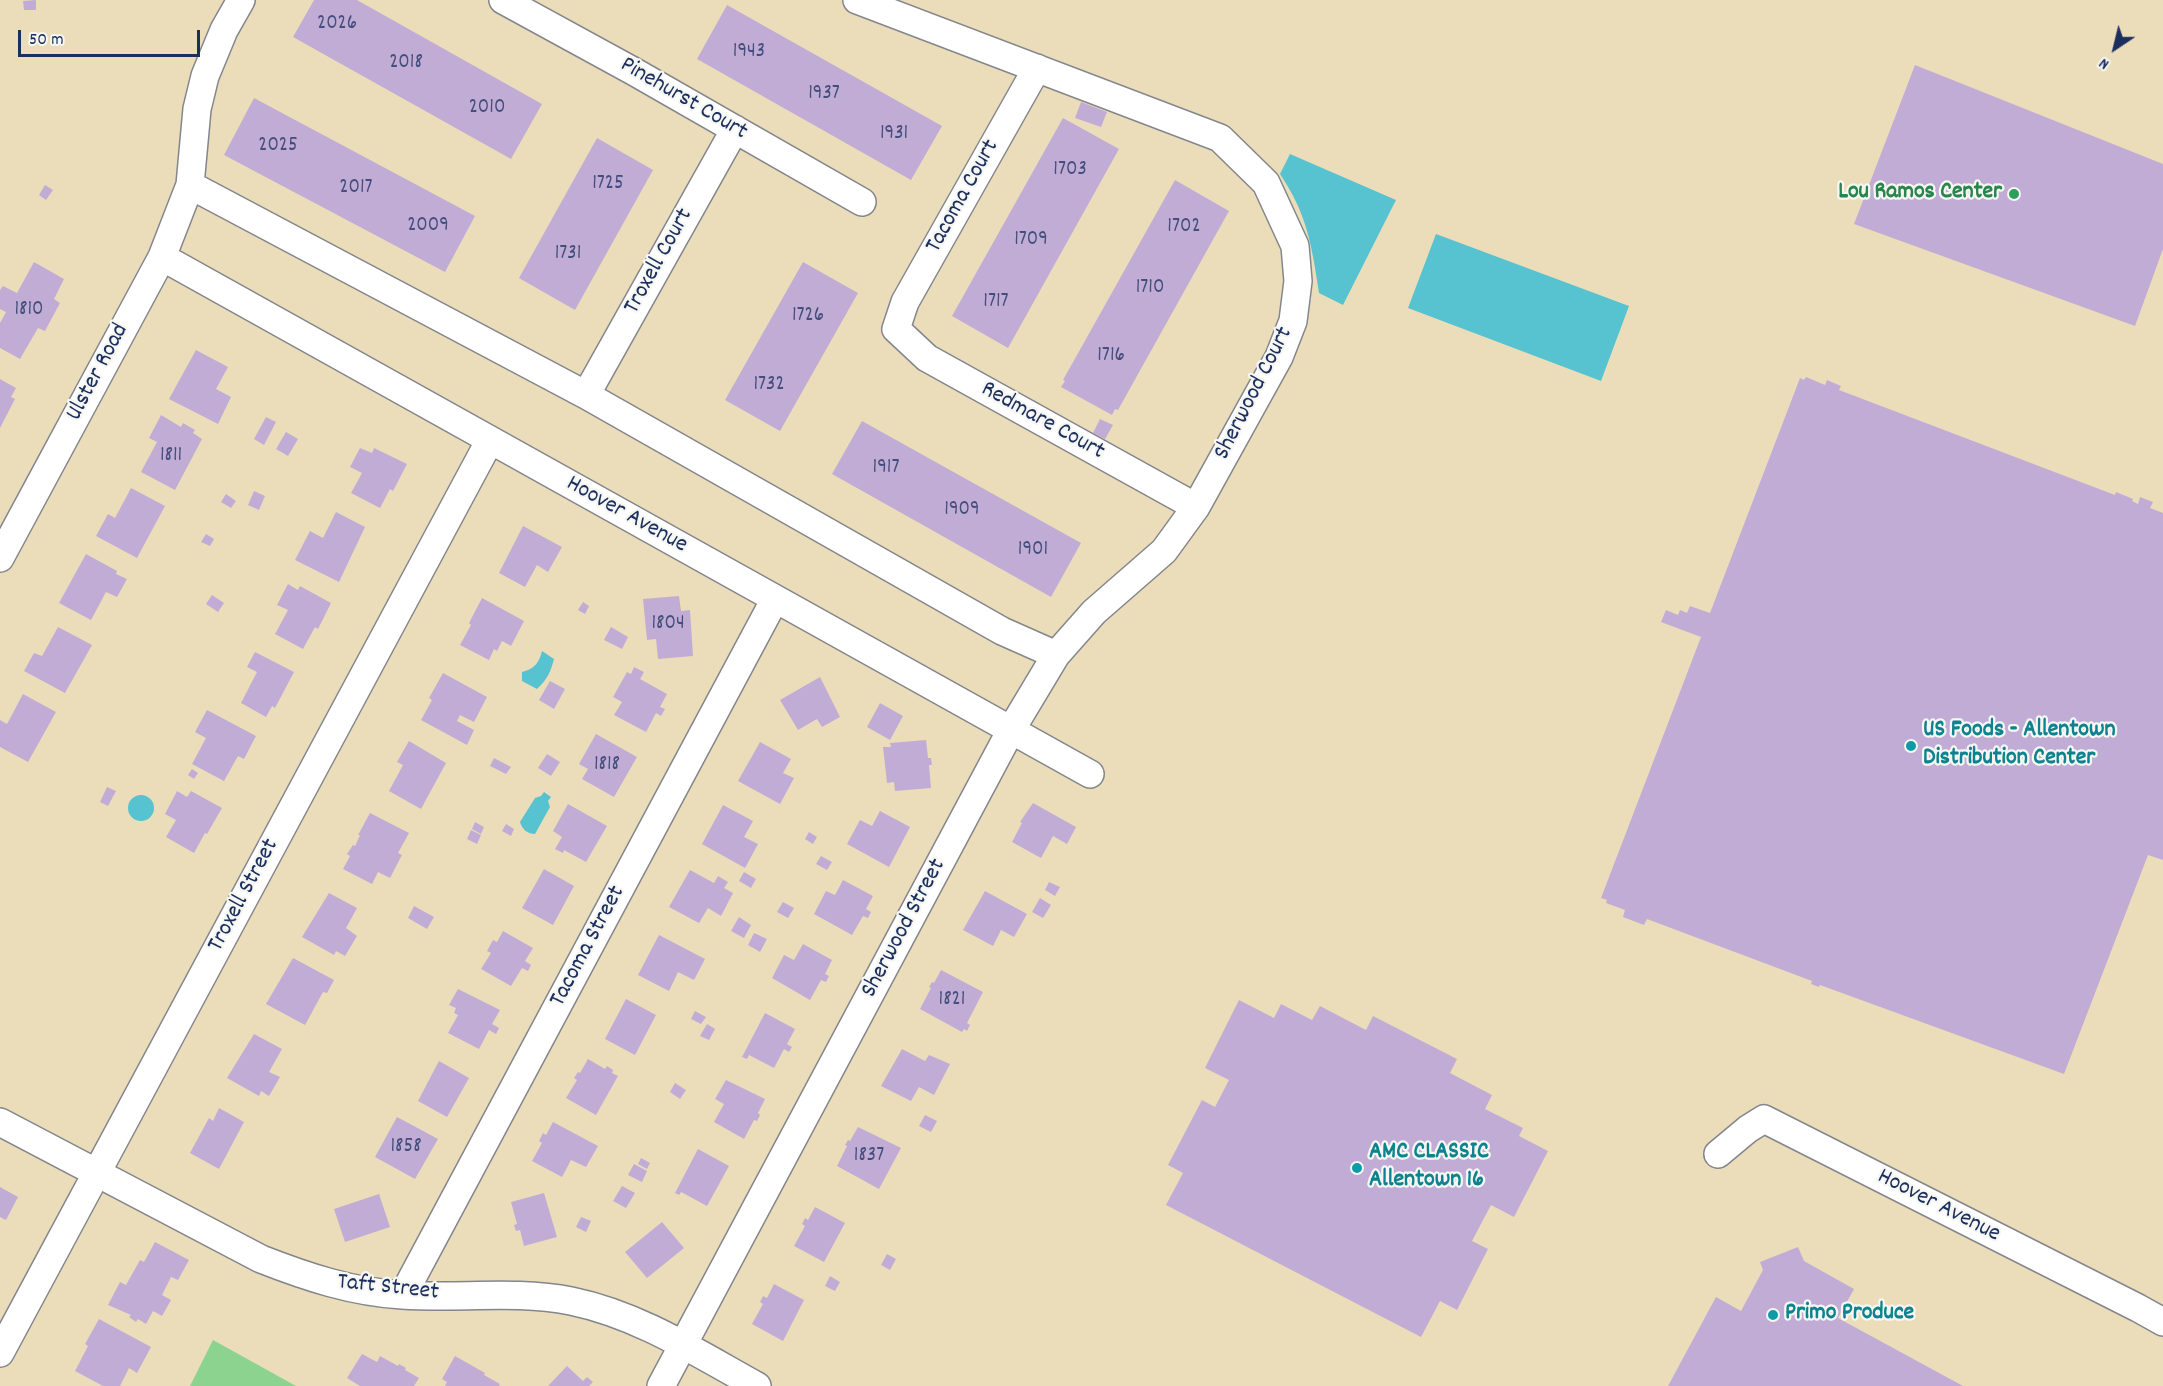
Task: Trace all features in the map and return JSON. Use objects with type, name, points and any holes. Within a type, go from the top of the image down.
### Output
[{"type":"street","name":"Ulster Road","points":[[0,558],[162,257],[190,185],[196,109],[205,76],[224,30],[241,0]]},
{"type":"street","name":"Pinehurst Court","points":[[503,0],[633,71],[862,202]]},
{"type":"street","name":"Sherwood Court","points":[[857,0],[1220,138],[1266,183],[1296,246],[1298,281],[1293,321],[1279,357],[1196,507]]},
{"type":"street","name":"Tacoma Court","points":[[896,329],[905,302],[1037,68]]},
{"type":"street","name":"Troxell Court","points":[[586,395],[735,129]]},
{"type":"street","points":[[190,185],[586,395],[1002,631],[1056,655]]},
{"type":"street","name":"Hoover Avenue","points":[[162,257],[1090,774]]},
{"type":"street","name":"Redmare Court","points":[[896,329],[927,358],[1196,507]]},
{"type":"street","name":"Troxell Street","points":[[0,1353],[490,440]]},
{"type":"street","name":"Sherwood Street","points":[[661,1386],[1011,730],[1056,655],[1094,612],[1164,551],[1196,507]]},
{"type":"street","name":"Tacoma Street","points":[[403,1295],[775,599]]},
{"type":"street","name":"Hoover Avenue","points":[[1718,1154],[1764,1119],[2163,1322]]},
{"type":"street","name":"Taft Street","points":[[0,1122],[261,1259],[304,1276],[358,1290],[403,1295],[521,1295],[569,1301],[628,1317],[757,1386]]},
{"type":"green space","points":[[213,1340],[296,1386],[190,1386]]},
{"type":"water","points":[[1290,154],[1396,200],[1343,305],[1319,293],[1307,231],[1296,203],[1280,174]]},
{"type":"water","points":[[1436,234],[1629,306],[1601,381],[1408,308]]},
{"type":"water","points":[[542,651],[554,659],[548,675],[537,689],[522,681],[522,672],[535,665]]},
{"type":"water","points":[[544,792],[551,797],[548,801],[550,807],[535,834],[530,833],[520,822],[535,798]]},
{"type":"water","points":[[141,795],[150,799],[154,808],[150,817],[141,821],[132,817],[128,808],[132,799]]},
{"type":"building","points":[[36,0],[36,10],[24,10],[23,1]]},
{"type":"building","points":[[314,0],[357,0],[542,104],[511,159],[293,37]]},
{"type":"building","points":[[727,5],[942,126],[911,180],[697,59]]},
{"type":"building","name":"Lou Ramos Center","points":[[1915,65],[2163,164],[2163,249],[2135,326],[1854,224]]},
{"type":"building","points":[[254,98],[475,216],[445,272],[224,155]]},
{"type":"building","points":[[1081,102],[1107,112],[1101,127],[1075,118]]},
{"type":"building","points":[[1063,118],[1119,149],[1008,348],[952,316]]},
{"type":"building","points":[[597,138],[653,170],[575,310],[519,278]]},
{"type":"building","points":[[1175,180],[1229,211],[1118,410],[1115,409],[1112,415],[1061,387]]},
{"type":"building","points":[[45,185],[53,190],[46,200],[39,195]]},
{"type":"building","points":[[34,262],[64,279],[54,299],[60,303],[45,331],[38,328],[20,359],[0,348],[0,323],[6,312],[0,309],[0,290],[3,286],[17,293]]},
{"type":"building","points":[[803,262],[858,293],[780,431],[725,400]]},
{"type":"building","points":[[196,350],[228,367],[216,389],[231,397],[218,424],[169,399]]},
{"type":"building","name":"US Foods - Allentown Distribution Center","points":[[1806,377],[1825,385],[1827,380],[1841,386],[1839,390],[2115,495],[2116,492],[2133,499],[2132,501],[2138,504],[2140,497],[2153,502],[2150,508],[2163,513],[2163,860],[2148,855],[2064,1074],[1820,985],[1819,987],[1811,984],[1812,981],[1647,919],[1644,925],[1623,917],[1625,910],[1606,903],[1607,900],[1601,898],[1701,637],[1661,622],[1666,610],[1678,615],[1680,610],[1687,613],[1690,606],[1710,613],[1800,378],[1804,380]]},
{"type":"building","points":[[0,379],[16,388],[11,397],[15,399],[0,428]]},
{"type":"building","points":[[161,415],[181,427],[183,423],[195,430],[193,433],[202,439],[175,490],[141,472],[157,442],[149,438]]},
{"type":"building","points":[[266,417],[276,422],[264,445],[254,439]]},
{"type":"building","points":[[1100,419],[1113,425],[1105,439],[1093,433]]},
{"type":"building","points":[[862,421],[1081,543],[1051,597],[832,474]]},
{"type":"building","points":[[286,432],[298,439],[288,456],[276,449]]},
{"type":"building","points":[[360,448],[372,453],[374,448],[407,464],[393,491],[390,489],[380,508],[351,493],[362,473],[350,467]]},
{"type":"building","points":[[131,488],[165,506],[137,558],[96,536],[108,514],[115,518]]},
{"type":"building","points":[[254,491],[265,496],[259,510],[248,505]]},
{"type":"building","points":[[226,494],[236,501],[231,508],[221,502]]},
{"type":"building","points":[[336,512],[365,527],[339,582],[295,560],[310,531],[323,538]]},
{"type":"building","points":[[523,526],[562,547],[548,572],[537,565],[525,587],[499,573]]},
{"type":"building","points":[[206,534],[214,539],[210,546],[201,542]]},
{"type":"building","points":[[86,554],[127,579],[117,597],[106,592],[91,620],[59,603]]},
{"type":"building","points":[[288,584],[298,590],[300,586],[331,603],[318,629],[315,627],[303,649],[275,634],[288,610],[277,605]]},
{"type":"building","points":[[212,595],[224,603],[218,612],[206,604]]},
{"type":"building","points":[[679,596],[681,611],[690,610],[693,656],[658,659],[656,639],[647,640],[643,599]]},
{"type":"building","points":[[482,598],[524,621],[511,646],[502,641],[497,651],[494,649],[489,660],[460,645]]},
{"type":"building","points":[[583,602],[589,606],[585,614],[578,610]]},
{"type":"building","points":[[58,627],[92,645],[65,693],[24,671],[34,653],[42,656]]},
{"type":"building","points":[[611,627],[628,637],[622,649],[604,640]]},
{"type":"building","points":[[255,652],[294,672],[275,708],[272,706],[266,717],[241,703],[257,672],[247,667]]},
{"type":"building","points":[[634,667],[644,672],[640,679],[667,694],[660,707],[665,709],[661,716],[656,713],[646,732],[614,715],[622,702],[613,697],[627,672],[631,674]]},
{"type":"building","points":[[443,673],[487,697],[474,722],[460,715],[457,721],[474,730],[467,745],[421,720],[432,700],[429,698]]},
{"type":"building","points":[[820,677],[840,717],[822,727],[817,719],[798,730],[780,700]]},
{"type":"building","points":[[550,681],[565,689],[554,709],[539,700]]},
{"type":"building","points":[[23,694],[56,712],[28,762],[0,747],[0,720],[7,724]]},
{"type":"building","points":[[880,703],[903,716],[890,740],[867,727]]},
{"type":"building","points":[[207,710],[256,736],[244,759],[238,756],[224,781],[192,764],[206,738],[195,732]]},
{"type":"building","points":[[596,734],[637,757],[614,797],[582,779],[588,769],[579,764]]},
{"type":"building","points":[[926,740],[928,758],[931,758],[932,765],[929,765],[931,788],[895,791],[894,782],[887,783],[883,747],[891,747],[890,743]]},
{"type":"building","points":[[409,741],[446,763],[421,809],[389,791],[403,765],[397,762]]},
{"type":"building","points":[[760,742],[791,759],[783,773],[794,778],[780,804],[738,781]]},
{"type":"building","points":[[547,754],[560,762],[551,776],[538,768]]},
{"type":"building","points":[[494,758],[511,767],[506,774],[490,766]]},
{"type":"building","points":[[192,769],[198,773],[194,779],[188,775]]},
{"type":"building","points":[[107,787],[116,791],[108,806],[100,802]]},
{"type":"building","points":[[177,791],[187,797],[191,791],[222,808],[194,853],[166,837],[176,820],[165,814]]},
{"type":"building","points":[[1033,803],[1076,827],[1067,844],[1053,836],[1041,858],[1012,842],[1022,823],[1020,822]]},
{"type":"building","points":[[568,804],[607,826],[586,862],[564,850],[563,853],[555,849],[562,837],[553,831]]},
{"type":"building","points":[[723,805],[753,821],[744,837],[758,844],[745,868],[702,844]]},
{"type":"building","points":[[880,811],[910,827],[889,867],[847,844],[860,820],[872,826]]},
{"type":"building","points":[[370,813],[409,833],[398,853],[402,855],[390,878],[378,872],[372,884],[343,869],[350,856],[347,854],[353,845],[355,846],[360,835],[358,835]]},
{"type":"building","points":[[475,822],[484,827],[481,834],[472,829]]},
{"type":"building","points":[[506,824],[514,829],[511,836],[502,831]]},
{"type":"building","points":[[471,830],[481,835],[477,844],[467,839]]},
{"type":"building","points":[[809,832],[817,837],[813,844],[805,839]]},
{"type":"building","points":[[821,856],[832,862],[827,870],[816,864]]},
{"type":"building","points":[[544,869],[574,886],[553,925],[522,908]]},
{"type":"building","points":[[690,870],[714,883],[718,876],[728,882],[724,888],[733,893],[721,916],[708,908],[699,923],[669,907]]},
{"type":"building","points":[[744,872],[756,879],[751,888],[739,881]]},
{"type":"building","points":[[843,880],[873,896],[866,909],[871,912],[868,918],[863,916],[852,935],[814,914],[826,891],[835,895]]},
{"type":"building","points":[[1049,882],[1060,887],[1055,896],[1045,890]]},
{"type":"building","points":[[985,891],[1027,914],[1014,937],[1001,930],[993,946],[963,930]]},
{"type":"building","points":[[329,893],[357,908],[346,928],[357,936],[345,956],[336,951],[334,955],[302,937]]},
{"type":"building","points":[[1040,898],[1051,905],[1043,918],[1032,912]]},
{"type":"building","points":[[783,902],[794,908],[788,918],[777,912]]},
{"type":"building","points":[[414,906],[434,917],[427,929],[408,918]]},
{"type":"building","points":[[739,917],[751,925],[744,938],[731,931]]},
{"type":"building","points":[[503,931],[533,948],[525,961],[531,965],[528,971],[522,968],[511,986],[481,969],[491,953],[487,951],[493,940],[497,942]]},
{"type":"building","points":[[754,933],[767,939],[760,952],[748,945]]},
{"type":"building","points":[[659,935],[705,959],[694,980],[678,972],[669,991],[638,975]]},
{"type":"building","points":[[803,944],[832,960],[825,974],[829,976],[826,982],[821,980],[810,1000],[772,978],[784,955],[794,960]]},
{"type":"building","points":[[293,958],[334,980],[327,993],[323,992],[305,1025],[266,1004]]},
{"type":"building","points":[[941,970],[983,992],[967,1023],[970,1025],[967,1031],[964,1029],[962,1032],[920,1009],[931,988],[929,987]]},
{"type":"building","points":[[458,989],[500,1010],[492,1024],[499,1028],[496,1034],[489,1030],[479,1049],[448,1033],[458,1015],[454,1013],[456,1008],[449,1005]]},
{"type":"building","points":[[626,999],[656,1015],[635,1055],[605,1039]]},
{"type":"building","name":"AMC CLASSIC Allentown 16","points":[[1239,1000],[1274,1018],[1281,1004],[1312,1020],[1320,1006],[1366,1030],[1373,1016],[1457,1059],[1450,1073],[1492,1095],[1485,1109],[1523,1128],[1519,1136],[1548,1151],[1514,1217],[1491,1205],[1472,1241],[1488,1249],[1457,1310],[1440,1301],[1421,1337],[1166,1205],[1183,1173],[1168,1165],[1202,1100],[1215,1107],[1229,1080],[1205,1068]]},
{"type":"building","points":[[695,1011],[706,1017],[701,1024],[691,1019]]},
{"type":"building","points":[[765,1013],[795,1029],[787,1044],[792,1047],[789,1052],[784,1049],[774,1068],[749,1055],[747,1059],[742,1057]]},
{"type":"building","points":[[707,1024],[715,1029],[709,1040],[700,1036]]},
{"type":"building","points":[[254,1034],[282,1049],[269,1072],[280,1077],[269,1096],[261,1091],[259,1096],[227,1078]]},
{"type":"building","points":[[902,1049],[925,1061],[929,1055],[950,1064],[934,1095],[919,1087],[911,1101],[881,1086]]},
{"type":"building","points":[[588,1059],[605,1069],[607,1066],[613,1070],[612,1073],[618,1076],[596,1115],[566,1098],[577,1080],[574,1078],[578,1072],[580,1073]]},
{"type":"building","points":[[439,1061],[469,1078],[447,1117],[418,1101]]},
{"type":"building","points":[[726,1080],[765,1099],[757,1121],[754,1120],[744,1139],[714,1122],[724,1104],[715,1099]]},
{"type":"building","points":[[675,1083],[686,1090],[680,1099],[670,1092]]},
{"type":"building","points":[[219,1108],[244,1122],[219,1169],[190,1153],[209,1118],[213,1121]]},
{"type":"building","points":[[925,1115],[937,1121],[931,1132],[919,1126]]},
{"type":"building","points":[[397,1117],[438,1139],[415,1179],[375,1157]]},
{"type":"building","points":[[553,1122],[598,1146],[586,1167],[571,1160],[562,1177],[532,1161],[542,1143],[539,1141],[543,1133],[546,1135]]},
{"type":"building","points":[[858,1127],[901,1148],[879,1189],[837,1166],[847,1146],[845,1145]]},
{"type":"building","points":[[698,1149],[729,1166],[707,1206],[681,1192],[679,1195],[675,1193]]},
{"type":"building","points":[[641,1158],[650,1163],[647,1169],[638,1164]]},
{"type":"building","points":[[634,1164],[647,1171],[642,1182],[628,1175]]},
{"type":"building","points":[[622,1186],[635,1193],[626,1208],[613,1201]]},
{"type":"building","points":[[0,1187],[18,1197],[6,1220],[0,1217]]},
{"type":"building","points":[[544,1193],[557,1237],[524,1246],[520,1230],[516,1231],[514,1225],[517,1224],[511,1202]]},
{"type":"building","points":[[379,1194],[390,1227],[345,1242],[334,1209]]},
{"type":"building","points":[[815,1207],[845,1223],[824,1262],[794,1246],[805,1226],[802,1224],[805,1218],[808,1220]]},
{"type":"building","points":[[581,1217],[591,1221],[586,1232],[576,1227]]},
{"type":"building","points":[[662,1222],[684,1248],[647,1278],[625,1252]]},
{"type":"building","points":[[155,1242],[189,1260],[178,1280],[171,1277],[162,1295],[171,1300],[162,1316],[153,1311],[146,1324],[138,1319],[136,1322],[129,1317],[131,1315],[108,1305],[120,1282],[126,1285],[140,1260],[144,1262]]},
{"type":"building","name":"Primo Produce","points":[[1798,1247],[1804,1261],[1854,1289],[1838,1318],[1963,1386],[1668,1386],[1716,1297],[1741,1311],[1763,1270],[1760,1262]]},
{"type":"building","points":[[887,1254],[896,1259],[890,1270],[881,1265]]},
{"type":"building","points":[[830,1276],[840,1282],[835,1291],[825,1286]]},
{"type":"building","points":[[774,1284],[804,1300],[783,1341],[752,1324],[763,1304],[760,1302],[763,1296],[767,1298]]},
{"type":"building","points":[[99,1319],[151,1347],[137,1373],[129,1368],[120,1386],[103,1386],[75,1371],[88,1346],[85,1344]]},
{"type":"building","points":[[362,1354],[377,1362],[380,1356],[398,1366],[399,1364],[419,1378],[414,1386],[360,1386],[347,1378]]},
{"type":"building","points":[[455,1356],[485,1373],[484,1375],[500,1384],[499,1386],[445,1386],[447,1382],[442,1379]]},
{"type":"building","points":[[567,1366],[583,1381],[587,1377],[593,1382],[589,1386],[548,1386]]},
{"type":"place","name":"Lou Ramos Center","points":[[2014,194]]},
{"type":"place","name":"US Foods - Allentown Distribution Center","points":[[1911,746]]},
{"type":"place","name":"AMC CLASSIC Allentown 16","points":[[1357,1168]]},
{"type":"place","name":"Primo Produce","points":[[1773,1315]]}]
